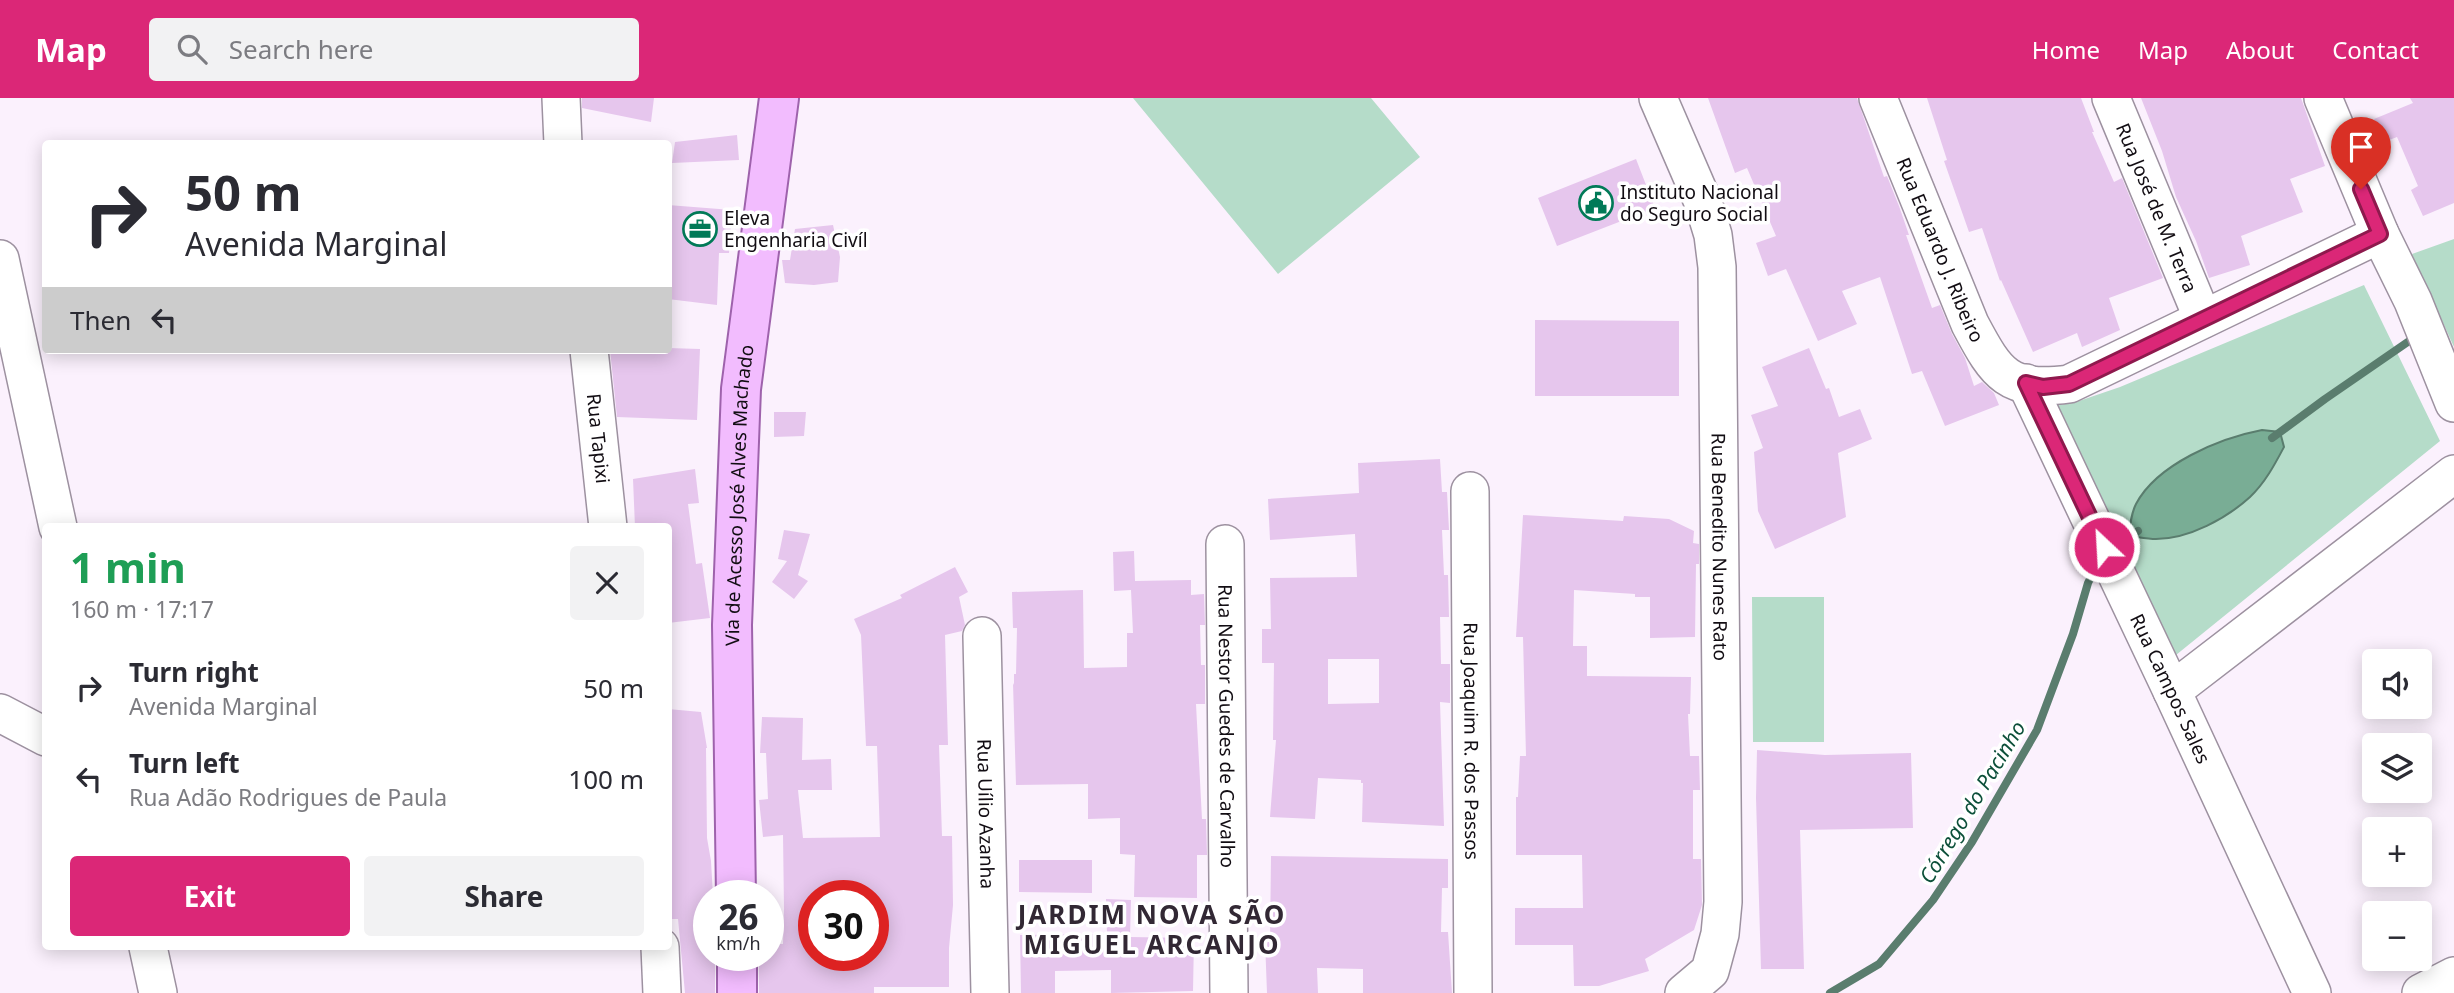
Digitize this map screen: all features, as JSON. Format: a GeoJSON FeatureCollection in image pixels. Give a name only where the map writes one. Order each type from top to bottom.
{"type":"FeatureCollection","features":[{"type":"Feature","properties":{"kind":"main road","name":"Via de Acesso José Alves Machado"},"geometry":{"type":"LineString","coordinates":[[736,880],[732,625],[741,389],[779,98]]}},
{"type":"Feature","properties":{"kind":"main road"},"geometry":{"type":"LineString","coordinates":[[737,971],[737,993]]}},
{"type":"Feature","properties":{"kind":"street"},"geometry":{"type":"LineString","coordinates":[[561,98],[563,140]]}},
{"type":"Feature","properties":{"kind":"street","name":"Rua Benedito Nunes Rato"},"geometry":{"type":"LineString","coordinates":[[1658,98],[1703,202],[1713,234],[1717,267],[1723,902],[1720,934],[1710,971],[1684,993]]}},
{"type":"Feature","properties":{"kind":"street","name":"Rua Eduardo J. Ribeiro"},"geometry":{"type":"LineString","coordinates":[[1878,98],[1970,324],[1988,359],[2009,379],[2026,383]]}},
{"type":"Feature","properties":{"kind":"street","name":"Rua José de M. Terra"},"geometry":{"type":"LineString","coordinates":[[2110,98],[2203,319]]}},
{"type":"Feature","properties":{"kind":"street"},"geometry":{"type":"LineString","coordinates":[[2323,98],[2454,403]]}},
{"type":"Feature","properties":{"kind":"street"},"geometry":{"type":"LineString","coordinates":[[2026,383],[2043,387],[2069,384],[2380,234]]}},
{"type":"Feature","properties":{"kind":"street"},"geometry":{"type":"LineString","coordinates":[[0,259],[57,523]]}},
{"type":"Feature","properties":{"kind":"street","name":"Rua Tapixi"},"geometry":{"type":"LineString","coordinates":[[589,354],[608,523]]}},
{"type":"Feature","properties":{"kind":"street","name":"Rua Campos Sales"},"geometry":{"type":"LineString","coordinates":[[2026,383],[2312,993]]}},
{"type":"Feature","properties":{"kind":"street"},"geometry":{"type":"LineString","coordinates":[[2172,691],[2454,474]]}},
{"type":"Feature","properties":{"kind":"street","name":"Rua Joaquim R. dos Passos"},"geometry":{"type":"LineString","coordinates":[[1470,491],[1473,993]]}},
{"type":"Feature","properties":{"kind":"street","name":"Rua Nestor Guedes de Carvalho"},"geometry":{"type":"LineString","coordinates":[[1225,544],[1229,993]]}},
{"type":"Feature","properties":{"kind":"street","name":"Rua Uílio Azanha"},"geometry":{"type":"LineString","coordinates":[[982,636],[990,993]]}},
{"type":"Feature","properties":{"kind":"street"},"geometry":{"type":"LineString","coordinates":[[0,713],[42,735]]}},
{"type":"Feature","properties":{"kind":"street"},"geometry":{"type":"LineString","coordinates":[[149,950],[158,993]]}},
{"type":"Feature","properties":{"kind":"street"},"geometry":{"type":"LineString","coordinates":[[660,950],[662,993]]}},
{"type":"Feature","properties":{"kind":"street"},"geometry":{"type":"LineString","coordinates":[[2421,993],[2454,976]]}},
{"type":"Feature","properties":{"kind":"shaded area"},"geometry":{"type":"Polygon","coordinates":[[[1133,98],[1371,98],[1420,157],[1278,274],[1133,98]]]}},
{"type":"Feature","properties":{"kind":"shaded area"},"geometry":{"type":"Polygon","coordinates":[[[2454,239],[2454,347],[2412,254],[2454,239]]]}},
{"type":"Feature","properties":{"kind":"shaded area"},"geometry":{"type":"Polygon","coordinates":[[[2364,285],[2440,441],[2176,655],[2051,407],[2120,387],[2364,285]]]}},
{"type":"Feature","properties":{"kind":"shaded area"},"geometry":{"type":"Polygon","coordinates":[[[2262,430],[2280,432],[2284,447],[2260,486],[2241,505],[2207,526],[2181,535],[2156,539],[2129,536],[2136,504],[2146,490],[2174,465],[2209,446],[2262,430]]]}},
{"type":"Feature","properties":{"kind":"shaded area"},"geometry":{"type":"Polygon","coordinates":[[[1752,597],[1824,597],[1824,742],[1753,742],[1752,597]]]}},
{"type":"Feature","properties":{"kind":"building"},"geometry":{"type":"Polygon","coordinates":[[[582,98],[654,98],[651,122],[582,108],[582,98]]]}},
{"type":"Feature","properties":{"kind":"building"},"geometry":{"type":"Polygon","coordinates":[[[1708,98],[1857,98],[1884,177],[1887,176],[1899,206],[1909,235],[1906,235],[1932,308],[1940,305],[1965,358],[1974,386],[1982,382],[1994,393],[1999,405],[1945,426],[1922,371],[1912,374],[1880,277],[1842,291],[1857,324],[1818,341],[1786,269],[1768,276],[1756,243],[1776,236],[1747,168],[1735,173],[1708,98]]]}},
{"type":"Feature","properties":{"kind":"building"},"geometry":{"type":"Polygon","coordinates":[[[1927,98],[2081,98],[2092,132],[2114,182],[2122,178],[2163,278],[2109,298],[2120,330],[2082,347],[2077,333],[2033,352],[2000,281],[1982,228],[1969,232],[1944,161],[1947,160],[1927,98]]]}},
{"type":"Feature","properties":{"kind":"building"},"geometry":{"type":"Polygon","coordinates":[[[2141,98],[2301,98],[2325,166],[2290,179],[2303,212],[2241,236],[2250,265],[2209,278],[2176,197],[2162,151],[2141,98]]]}},
{"type":"Feature","properties":{"kind":"building"},"geometry":{"type":"Polygon","coordinates":[[[2410,98],[2454,98],[2454,203],[2423,216],[2411,190],[2418,186],[2397,137],[2384,142],[2374,119],[2413,103],[2410,98]]]}},
{"type":"Feature","properties":{"kind":"building"},"geometry":{"type":"Polygon","coordinates":[[[737,135],[739,160],[672,163],[675,142],[737,135]]]}},
{"type":"Feature","properties":{"kind":"building","name":"Instituto Nacional do Seguro Social"},"geometry":{"type":"Polygon","coordinates":[[[1636,159],[1655,208],[1557,246],[1538,198],[1636,159]]]}},
{"type":"Feature","properties":{"kind":"building"},"geometry":{"type":"Polygon","coordinates":[[[672,205],[732,210],[729,253],[719,253],[717,305],[672,299],[672,205]]]}},
{"type":"Feature","properties":{"kind":"building"},"geometry":{"type":"Polygon","coordinates":[[[833,225],[840,257],[838,282],[814,285],[785,283],[782,260],[790,260],[795,229],[833,225]]]}},
{"type":"Feature","properties":{"kind":"building"},"geometry":{"type":"Polygon","coordinates":[[[1535,320],[1679,321],[1679,396],[1535,396],[1535,320]]]}},
{"type":"Feature","properties":{"kind":"building"},"geometry":{"type":"Polygon","coordinates":[[[672,348],[700,349],[697,420],[617,417],[610,354],[672,354],[672,348]]]}},
{"type":"Feature","properties":{"kind":"building"},"geometry":{"type":"Polygon","coordinates":[[[1809,348],[1826,389],[1829,388],[1839,417],[1860,409],[1872,439],[1838,453],[1846,517],[1775,549],[1758,511],[1754,452],[1763,448],[1751,415],[1778,406],[1762,367],[1809,348]]]}},
{"type":"Feature","properties":{"kind":"building"},"geometry":{"type":"Polygon","coordinates":[[[774,412],[806,412],[804,436],[774,437],[774,412]]]}},
{"type":"Feature","properties":{"kind":"building"},"geometry":{"type":"Polygon","coordinates":[[[1440,459],[1442,492],[1447,492],[1449,530],[1442,530],[1444,575],[1448,575],[1449,617],[1440,617],[1441,664],[1450,664],[1450,703],[1440,702],[1444,826],[1362,822],[1361,780],[1318,778],[1315,819],[1270,817],[1276,740],[1273,740],[1274,663],[1262,663],[1262,629],[1271,629],[1270,578],[1357,577],[1355,534],[1270,540],[1268,499],[1359,493],[1358,463],[1440,459]],[[1328,659],[1328,704],[1379,703],[1379,659],[1328,659]]]}},
{"type":"Feature","properties":{"kind":"building"},"geometry":{"type":"Polygon","coordinates":[[[695,469],[699,503],[688,504],[696,564],[702,563],[710,618],[672,623],[672,523],[635,523],[633,479],[695,469]]]}},
{"type":"Feature","properties":{"kind":"building"},"geometry":{"type":"Polygon","coordinates":[[[1523,515],[1623,521],[1624,516],[1669,519],[1694,531],[1693,543],[1699,544],[1699,564],[1696,564],[1695,637],[1650,638],[1650,597],[1574,590],[1573,646],[1587,646],[1587,676],[1691,677],[1688,714],[1690,756],[1699,756],[1700,790],[1693,790],[1693,859],[1701,859],[1702,905],[1694,930],[1645,959],[1649,971],[1599,986],[1574,986],[1573,945],[1515,945],[1515,908],[1583,908],[1582,855],[1516,855],[1516,797],[1520,756],[1526,756],[1523,637],[1516,637],[1523,515]]]}},
{"type":"Feature","properties":{"kind":"building"},"geometry":{"type":"Polygon","coordinates":[[[784,530],[810,534],[798,575],[808,581],[794,599],[772,582],[787,561],[778,559],[784,530]]]}},
{"type":"Feature","properties":{"kind":"building"},"geometry":{"type":"Polygon","coordinates":[[[1134,551],[1135,581],[1191,580],[1191,595],[1204,594],[1205,625],[1200,625],[1201,665],[1205,665],[1205,704],[1196,704],[1202,819],[1206,819],[1207,855],[1197,855],[1197,898],[1134,897],[1135,855],[1120,854],[1120,818],[1088,819],[1088,784],[1016,785],[1013,683],[1014,685],[1016,674],[1017,628],[1013,628],[1012,592],[1083,590],[1084,668],[1127,667],[1127,633],[1133,633],[1131,590],[1114,591],[1113,552],[1134,551]]]}},
{"type":"Feature","properties":{"kind":"building"},"geometry":{"type":"Polygon","coordinates":[[[955,567],[968,592],[959,597],[965,625],[962,631],[945,635],[948,745],[939,745],[942,836],[952,836],[953,905],[949,987],[874,987],[874,993],[759,993],[759,971],[784,971],[783,835],[763,837],[759,800],[768,799],[766,753],[760,753],[762,717],[803,718],[802,760],[831,759],[832,790],[798,790],[803,838],[880,837],[877,746],[866,746],[861,635],[854,619],[902,598],[900,595],[955,567]]]}},
{"type":"Feature","properties":{"kind":"building"},"geometry":{"type":"Polygon","coordinates":[[[672,709],[701,712],[707,748],[707,838],[712,880],[693,880],[693,971],[715,971],[715,993],[685,993],[678,919],[672,919],[672,709]]]}},
{"type":"Feature","properties":{"kind":"building"},"geometry":{"type":"Polygon","coordinates":[[[1757,750],[1825,755],[1911,753],[1913,828],[1800,830],[1804,969],[1761,969],[1757,750]]]}},
{"type":"Feature","properties":{"kind":"building"},"geometry":{"type":"Polygon","coordinates":[[[1271,856],[1448,859],[1448,888],[1442,888],[1441,932],[1448,932],[1452,993],[1363,993],[1363,969],[1317,968],[1318,993],[1267,993],[1265,940],[1270,940],[1271,856]]]}},
{"type":"Feature","properties":{"kind":"building"},"geometry":{"type":"Polygon","coordinates":[[[1019,860],[1092,860],[1092,893],[1019,892],[1019,860]]]}},
{"type":"Feature","properties":{"kind":"building"},"geometry":{"type":"Polygon","coordinates":[[[1106,899],[1131,900],[1130,937],[1194,938],[1193,991],[1111,993],[1111,970],[1055,971],[1055,993],[1021,993],[1020,935],[1107,934],[1106,899]]]}},
{"type":"Feature","properties":{"kind":"waterway","name":"Córrego do Pacinho"},"geometry":{"type":"LineString","coordinates":[[2272,438],[2415,337]]}},
{"type":"Feature","properties":{"kind":"waterway","name":"Córrego do Pacinho"},"geometry":{"type":"LineString","coordinates":[[2112,545],[2138,531]]}},
{"type":"Feature","properties":{"kind":"waterway","name":"Córrego do Pacinho"},"geometry":{"type":"LineString","coordinates":[[1830,993],[1879,964],[1933,900],[1972,842],[2037,730],[2073,634],[2088,583],[2098,563]]}},
{"type":"Feature","properties":{"kind":"place","name":"Instituto Nacional do Seguro Social"},"geometry":{"type":"Point","coordinates":[1596,203]}},
{"type":"Feature","properties":{"kind":"place","name":"Eleva Engenharia Civíl"},"geometry":{"type":"Point","coordinates":[700,229]}},
{"type":"Feature","properties":{"kind":"district","name":"JARDIM NOVA SÃO MIGUEL ARCANJO"},"geometry":{"type":"Point","coordinates":[1152,929]}},
{"type":"Feature","properties":{"kind":"route"},"geometry":{"type":"LineString","coordinates":[[2104,547],[2026,383],[2043,387],[2069,384],[2380,234],[2361,189]]}}]}
